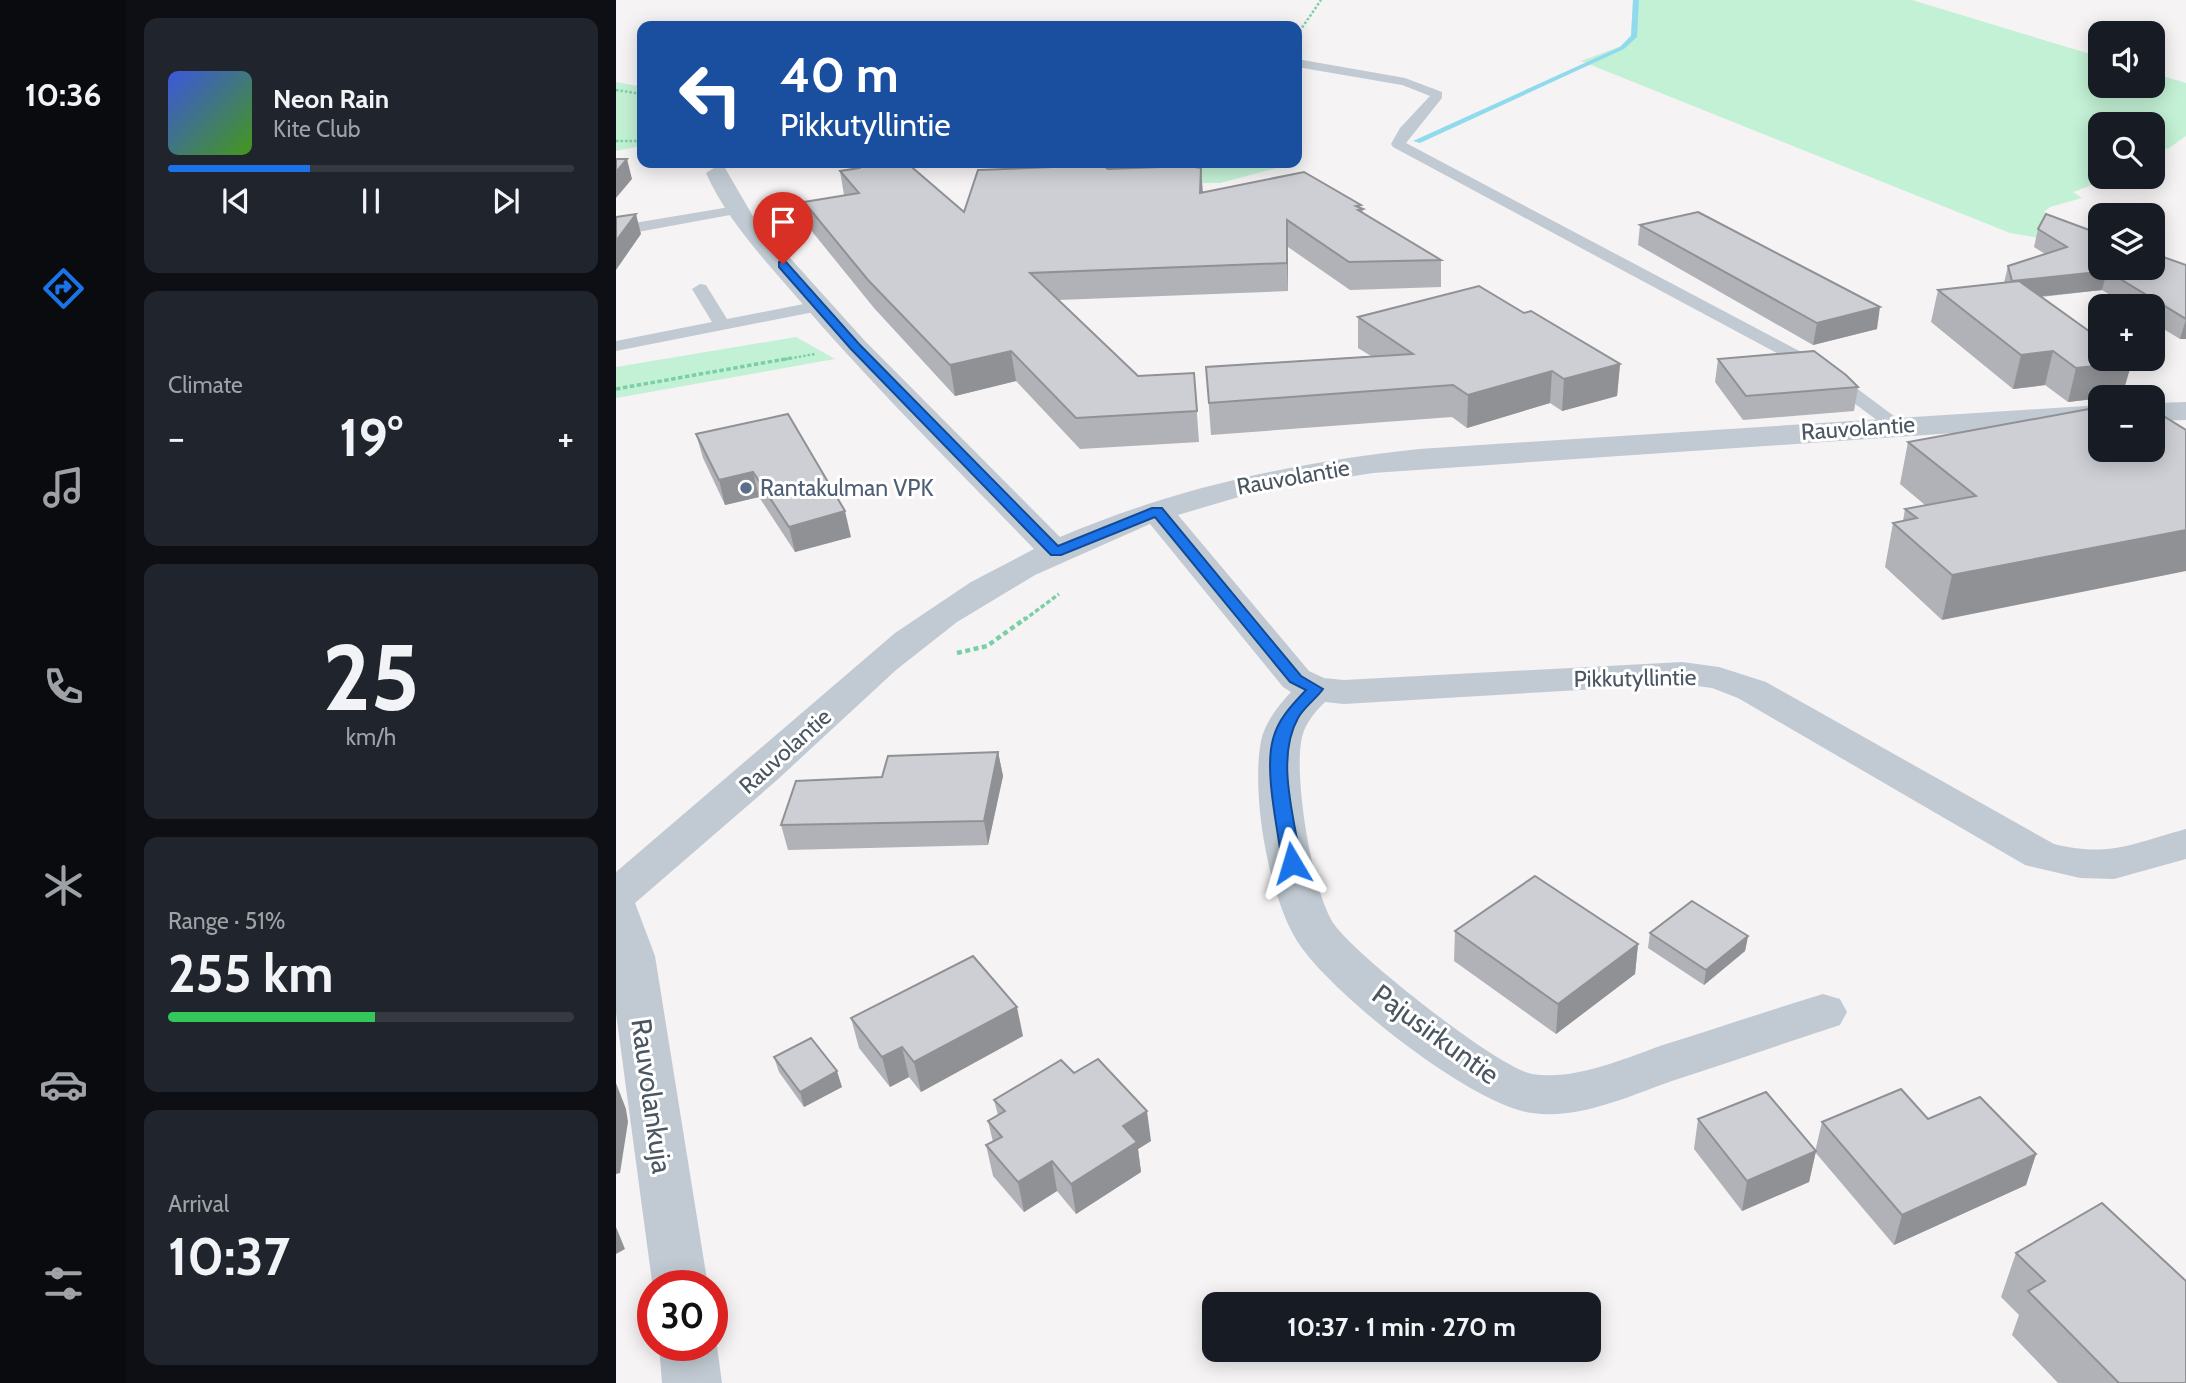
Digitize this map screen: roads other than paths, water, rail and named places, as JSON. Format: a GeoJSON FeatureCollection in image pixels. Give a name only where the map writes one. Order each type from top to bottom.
{"type":"FeatureCollection","features":[{"type":"Feature","properties":{"kind":"street"},"geometry":{"type":"LineString","coordinates":[[717,173],[736,210],[855,347],[1056,552]]}},
{"type":"Feature","properties":{"kind":"street"},"geometry":{"type":"LineString","coordinates":[[2165,412],[2186,411]]}},
{"type":"Feature","properties":{"kind":"street","name":"Rauvolantie"},"geometry":{"type":"LineString","coordinates":[[616,895],[694,832],[907,642],[973,597],[1056,552],[1157,511],[1237,486],[1322,469],[1419,458],[2088,415]]}},
{"type":"Feature","properties":{"kind":"street"},"geometry":{"type":"LineString","coordinates":[[1157,511],[1296,679],[1315,689]]}},
{"type":"Feature","properties":{"kind":"street","name":"Pikkutyllintie"},"geometry":{"type":"LineString","coordinates":[[1315,689],[1344,692],[1669,673],[1719,678],[1752,690],[2040,855],[2076,865],[2114,866],[2145,861],[2186,843]]}},
{"type":"Feature","properties":{"kind":"street","name":"Pajusirkuntie"},"geometry":{"type":"LineString","coordinates":[[1315,689],[1292,714],[1281,740],[1279,768],[1292,863],[1300,899],[1315,932],[1341,961],[1484,1073],[1515,1090],[1555,1096],[1592,1088],[1823,1012]]}},
{"type":"Feature","properties":{"kind":"street","name":"Rauvolankuja"},"geometry":{"type":"LineString","coordinates":[[616,908],[632,956],[678,1270]]}},
{"type":"Feature","properties":{"kind":"street"},"geometry":{"type":"LineString","coordinates":[[690,1361],[692,1383]]}},
{"type":"Feature","properties":{"kind":"lane"},"geometry":{"type":"LineString","coordinates":[[1302,64],[1405,82],[1438,95],[1405,131],[1398,144],[1818,368],[1896,425]]}},
{"type":"Feature","properties":{"kind":"lane"},"geometry":{"type":"LineString","coordinates":[[616,231],[736,210]]}},
{"type":"Feature","properties":{"kind":"lane"},"geometry":{"type":"LineString","coordinates":[[700,289],[722,325]]}},
{"type":"Feature","properties":{"kind":"lane"},"geometry":{"type":"LineString","coordinates":[[616,346],[819,306]]}},
{"type":"Feature","properties":{"kind":"waterway"},"geometry":{"type":"LineString","coordinates":[[1417,141],[1622,48],[1634,37],[1636,0]]}},
{"type":"Feature","properties":{"kind":"place","name":"Rantakulman VPK"},"geometry":{"type":"Point","coordinates":[746,488]}}]}
